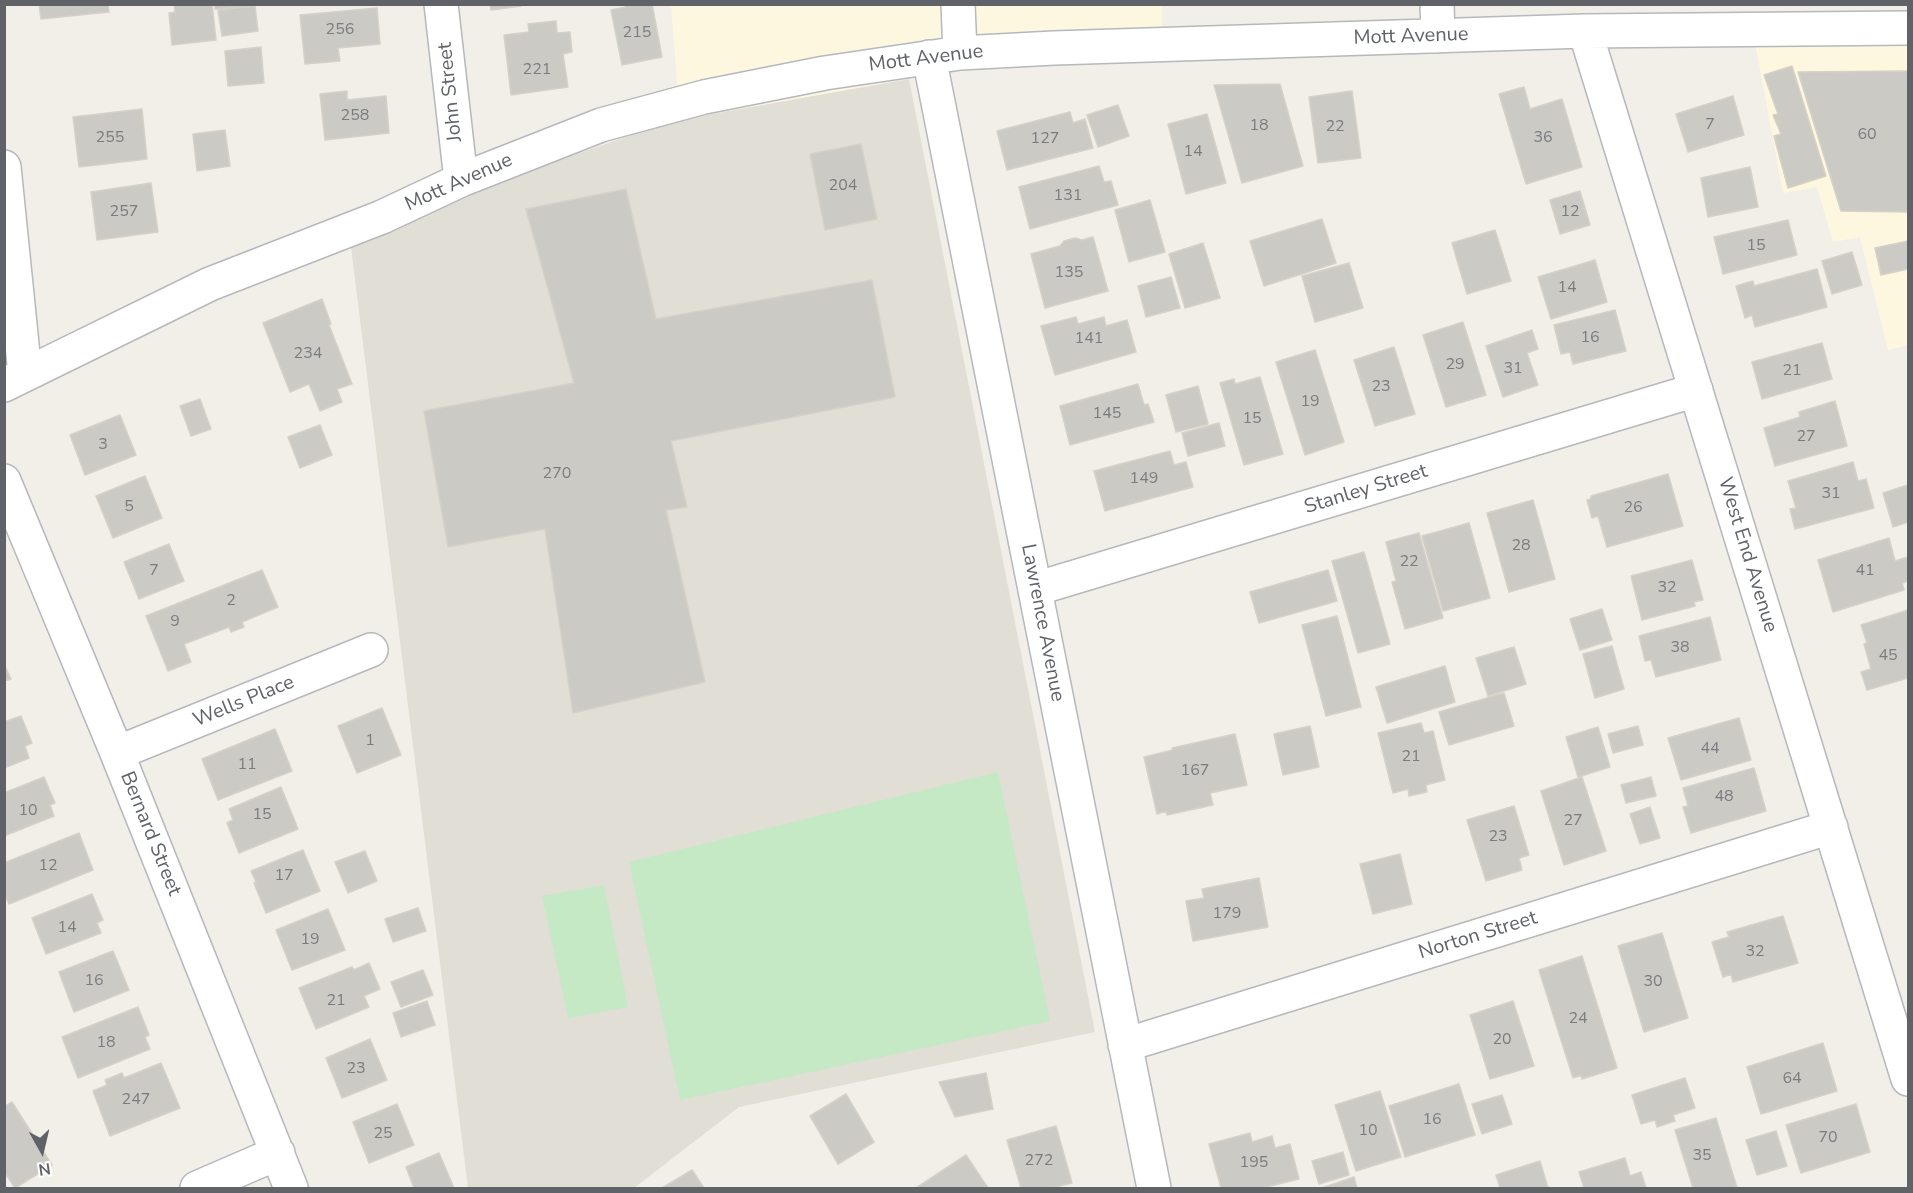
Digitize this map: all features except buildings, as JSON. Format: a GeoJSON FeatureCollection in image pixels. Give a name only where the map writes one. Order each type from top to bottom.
{"type":"FeatureCollection","features":[{"type":"Feature","properties":{"kind":"street","name":"John Street"},"geometry":{"type":"LineString","coordinates":[[441,4],[461,180]]}},
{"type":"Feature","properties":{"kind":"street","name":"Lawrence Avenue"},"geometry":{"type":"LineString","coordinates":[[958,4],[945,55],[1035,590],[1154,1188]]}},
{"type":"Feature","properties":{"kind":"street","name":"Mott Avenue"},"geometry":{"type":"LineString","coordinates":[[15,379],[210,284],[382,218],[461,180],[601,125],[704,97],[825,73],[945,55],[1437,20],[1585,31],[1908,28]]}},
{"type":"Feature","properties":{"kind":"street","name":"West End Avenue"},"geometry":{"type":"LineString","coordinates":[[1585,31],[1908,1079]]}},
{"type":"Feature","properties":{"kind":"street"},"geometry":{"type":"LineString","coordinates":[[4,167],[15,379]]}},
{"type":"Feature","properties":{"kind":"street","name":"Stanley Street"},"geometry":{"type":"LineString","coordinates":[[1035,590],[1696,390]]}},
{"type":"Feature","properties":{"kind":"street","name":"Bernard Street"},"geometry":{"type":"LineString","coordinates":[[4,481],[117,753],[291,1188]]}},
{"type":"Feature","properties":{"kind":"street","name":"Wells Place"},"geometry":{"type":"LineString","coordinates":[[117,753],[371,650]]}},
{"type":"Feature","properties":{"kind":"street","name":"Norton Street"},"geometry":{"type":"LineString","coordinates":[[1125,1045],[1831,827]]}},
{"type":"Feature","properties":{"kind":"street"},"geometry":{"type":"LineString","coordinates":[[197,1188],[278,1153]]}},
{"type":"Feature","properties":{"kind":"shaded area"},"geometry":{"type":"Polygon","coordinates":[[[671,5],[1162,5],[1162,43],[1019,59],[680,120],[671,5]]]}},
{"type":"Feature","properties":{"kind":"shaded area"},"geometry":{"type":"Polygon","coordinates":[[[1752,26],[1908,27],[1908,345],[1888,350],[1860,237],[1833,242],[1817,187],[1783,193],[1752,26]]]}},
{"type":"Feature","properties":{"kind":"shaded area"},"geometry":{"type":"Polygon","coordinates":[[[909,79],[1095,1032],[739,1107],[634,1188],[468,1188],[351,247],[530,170],[673,121],[909,79]]]}},
{"type":"Feature","properties":{"kind":"green space"},"geometry":{"type":"Polygon","coordinates":[[[998,772],[1050,1021],[680,1100],[629,862],[998,772]]]}},
{"type":"Feature","properties":{"kind":"green space"},"geometry":{"type":"Polygon","coordinates":[[[604,885],[628,1007],[568,1018],[542,896],[604,885]]]}}]}
